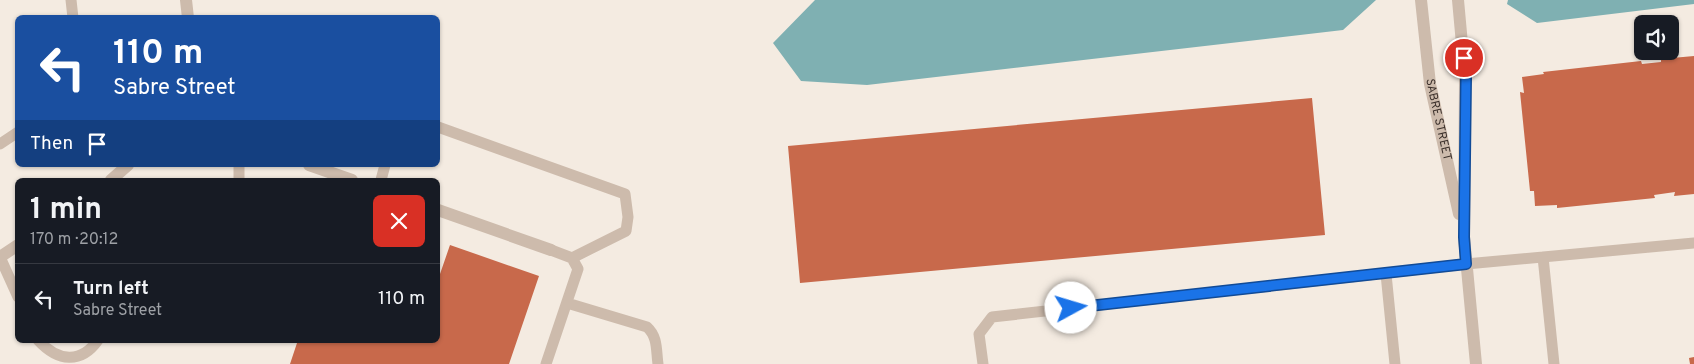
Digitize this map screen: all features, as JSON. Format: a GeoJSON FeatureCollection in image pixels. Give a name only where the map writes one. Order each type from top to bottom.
{"type":"FeatureCollection","features":[{"type":"Feature","properties":{"kind":"street"},"geometry":{"type":"LineString","coordinates":[[186,0],[188,15]]}},
{"type":"Feature","properties":{"kind":"street","name":"SABRE STREET"},"geometry":{"type":"LineString","coordinates":[[1421,0],[1430,84],[1464,237]]}},
{"type":"Feature","properties":{"kind":"street","name":"SABRE STREET"},"geometry":{"type":"LineString","coordinates":[[1458,0],[1466,77],[1464,237],[1476,364]]}},
{"type":"Feature","properties":{"kind":"street"},"geometry":{"type":"LineString","coordinates":[[113,178],[126,167]]}},
{"type":"Feature","properties":{"kind":"street"},"geometry":{"type":"LineString","coordinates":[[315,167],[346,178]]}},
{"type":"Feature","properties":{"kind":"street"},"geometry":{"type":"LineString","coordinates":[[440,211],[551,250]]}},
{"type":"Feature","properties":{"kind":"street"},"geometry":{"type":"LineString","coordinates":[[0,257],[15,247]]}},
{"type":"Feature","properties":{"kind":"lane"},"geometry":{"type":"LineString","coordinates":[[71,0],[73,15]]}},
{"type":"Feature","properties":{"kind":"lane"},"geometry":{"type":"LineString","coordinates":[[440,128],[626,194],[628,217],[626,231],[572,258]]}},
{"type":"Feature","properties":{"kind":"lane"},"geometry":{"type":"LineString","coordinates":[[0,144],[15,134]]}},
{"type":"Feature","properties":{"kind":"lane"},"geometry":{"type":"LineString","coordinates":[[982,364],[979,334],[992,317],[1466,264],[1694,243]]}},
{"type":"Feature","properties":{"kind":"lane"},"geometry":{"type":"LineString","coordinates":[[546,364],[578,269],[572,258],[551,250]]}},
{"type":"Feature","properties":{"kind":"lane"},"geometry":{"type":"LineString","coordinates":[[0,257],[15,290]]}},
{"type":"Feature","properties":{"kind":"lane"},"geometry":{"type":"LineString","coordinates":[[1542,257],[1554,364]]}},
{"type":"Feature","properties":{"kind":"lane"},"geometry":{"type":"LineString","coordinates":[[1386,274],[1395,364]]}},
{"type":"Feature","properties":{"kind":"lane"},"geometry":{"type":"LineString","coordinates":[[567,303],[647,328],[652,332],[655,339],[658,364]]}},
{"type":"Feature","properties":{"kind":"lane"},"geometry":{"type":"LineString","coordinates":[[40,343],[48,352],[64,361],[75,360],[85,356],[94,349],[97,343]]}},
{"type":"Feature","properties":{"kind":"water"},"geometry":{"type":"Polygon","coordinates":[[[815,0],[1376,0],[1343,30],[867,85],[801,81],[773,43],[815,0]]]}},
{"type":"Feature","properties":{"kind":"water"},"geometry":{"type":"Polygon","coordinates":[[[1508,0],[1694,0],[1694,4],[1537,23],[1507,4],[1508,0]]]}},
{"type":"Feature","properties":{"kind":"building"},"geometry":{"type":"Polygon","coordinates":[[[1694,56],[1694,194],[1674,196],[1675,192],[1654,195],[1655,198],[1557,208],[1557,205],[1535,206],[1534,191],[1530,191],[1520,92],[1524,93],[1522,77],[1544,74],[1543,72],[1641,61],[1642,64],[1661,62],[1661,60],[1679,60],[1679,57],[1694,56]]]}},
{"type":"Feature","properties":{"kind":"building"},"geometry":{"type":"Polygon","coordinates":[[[1312,98],[1325,235],[800,283],[788,146],[1312,98]]]}},
{"type":"Feature","properties":{"kind":"building"},"geometry":{"type":"Polygon","coordinates":[[[450,245],[539,276],[509,364],[290,364],[297,343],[440,343],[440,274],[450,245]]]}},
{"type":"Feature","properties":{"kind":"building"},"geometry":{"type":"Polygon","coordinates":[[[1694,357],[1694,364],[1690,364],[1689,358],[1694,357]]]}},
{"type":"Feature","properties":{"kind":"route"},"geometry":{"type":"LineString","coordinates":[[1071,308],[1466,264],[1464,237],[1466,77],[1464,58]]}}]}
